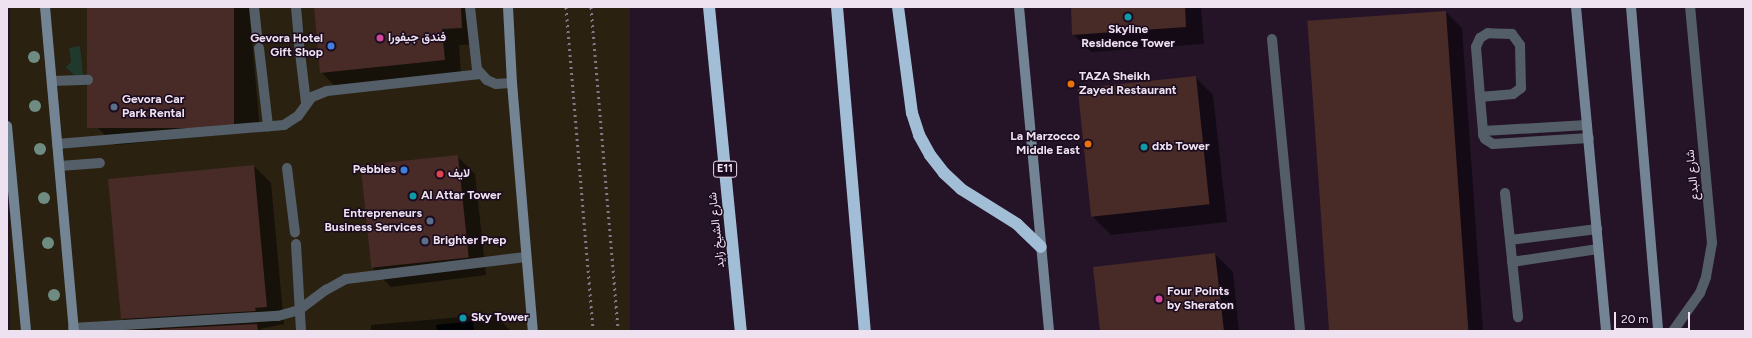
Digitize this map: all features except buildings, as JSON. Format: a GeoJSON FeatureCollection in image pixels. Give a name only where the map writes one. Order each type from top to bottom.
{"type":"FeatureCollection","features":[{"type":"Feature","properties":{"kind":"highway","name":"شارع الشيخ زايد"},"geometry":{"type":"LineString","coordinates":[[709,7],[741,331]]}},
{"type":"Feature","properties":{"kind":"highway"},"geometry":{"type":"LineString","coordinates":[[837,7],[865,331]]}},
{"type":"Feature","properties":{"kind":"highway"},"geometry":{"type":"LineString","coordinates":[[898,7],[912,113],[919,135],[930,155],[944,173],[961,189],[1017,224],[1041,247]]}},
{"type":"Feature","properties":{"kind":"street"},"geometry":{"type":"LineString","coordinates":[[46,7],[74,329]]}},
{"type":"Feature","properties":{"kind":"street"},"geometry":{"type":"LineString","coordinates":[[508,7],[512,83],[526,257],[534,331]]}},
{"type":"Feature","properties":{"kind":"street"},"geometry":{"type":"LineString","coordinates":[[1019,7],[1049,331]]}},
{"type":"Feature","properties":{"kind":"street"},"geometry":{"type":"LineString","coordinates":[[1576,7],[1606,331]]}},
{"type":"Feature","properties":{"kind":"street"},"geometry":{"type":"LineString","coordinates":[[1631,7],[1658,331]]}},
{"type":"Feature","properties":{"kind":"street"},"geometry":{"type":"LineString","coordinates":[[7,126],[11,200],[26,331]]}},
{"type":"Feature","properties":{"kind":"lane"},"geometry":{"type":"LineString","coordinates":[[254,7],[257,36]]}},
{"type":"Feature","properties":{"kind":"lane"},"geometry":{"type":"LineString","coordinates":[[296,7],[298,31]]}},
{"type":"Feature","properties":{"kind":"lane"},"geometry":{"type":"LineString","coordinates":[[470,7],[475,63],[480,74],[496,84],[512,83]]}},
{"type":"Feature","properties":{"kind":"lane","name":"شارع البدع"},"geometry":{"type":"LineString","coordinates":[[1673,331],[1700,293],[1706,277],[1712,243],[1690,7]]}},
{"type":"Feature","properties":{"kind":"lane"},"geometry":{"type":"LineString","coordinates":[[1480,97],[1513,94],[1521,88],[1520,45],[1512,34],[1488,33],[1478,42],[1480,97],[1485,139],[1493,144],[1588,138]]}},
{"type":"Feature","properties":{"kind":"lane"},"geometry":{"type":"LineString","coordinates":[[1272,39],[1300,331]]}},
{"type":"Feature","properties":{"kind":"lane"},"geometry":{"type":"LineString","coordinates":[[299,44],[306,103]]}},
{"type":"Feature","properties":{"kind":"lane"},"geometry":{"type":"LineString","coordinates":[[259,48],[268,126]]}},
{"type":"Feature","properties":{"kind":"lane"},"geometry":{"type":"LineString","coordinates":[[57,144],[268,126],[292,122],[306,103],[327,91],[480,74]]}},
{"type":"Feature","properties":{"kind":"lane"},"geometry":{"type":"LineString","coordinates":[[53,81],[88,80]]}},
{"type":"Feature","properties":{"kind":"lane"},"geometry":{"type":"LineString","coordinates":[[1483,131],[1587,125]]}},
{"type":"Feature","properties":{"kind":"lane"},"geometry":{"type":"LineString","coordinates":[[60,166],[100,163]]}},
{"type":"Feature","properties":{"kind":"lane"},"geometry":{"type":"LineString","coordinates":[[287,168],[295,233]]}},
{"type":"Feature","properties":{"kind":"lane"},"geometry":{"type":"LineString","coordinates":[[1505,194],[1518,317]]}},
{"type":"Feature","properties":{"kind":"lane"},"geometry":{"type":"LineString","coordinates":[[1510,240],[1597,229]]}},
{"type":"Feature","properties":{"kind":"lane"},"geometry":{"type":"LineString","coordinates":[[296,244],[301,331]]}},
{"type":"Feature","properties":{"kind":"lane"},"geometry":{"type":"LineString","coordinates":[[1512,262],[1598,249]]}},
{"type":"Feature","properties":{"kind":"lane"},"geometry":{"type":"LineString","coordinates":[[74,329],[278,316],[299,310],[326,290],[346,280],[526,257]]}},
{"type":"Feature","properties":{"kind":"shaded area"},"geometry":{"type":"Polygon","coordinates":[[[10,7],[630,7],[630,331],[10,331],[10,7]]]}},
{"type":"Feature","properties":{"kind":"shaded area"},"geometry":{"type":"Polygon","coordinates":[[[473,321],[474,331],[437,331],[436,325],[473,321]]]}},
{"type":"Feature","properties":{"kind":"green space"},"geometry":{"type":"Polygon","coordinates":[[[80,46],[83,75],[75,76],[66,67],[71,62],[69,48],[80,46]]]}},
{"type":"Feature","properties":{"kind":"railway"},"geometry":{"type":"LineString","coordinates":[[566,7],[593,331]]}},
{"type":"Feature","properties":{"kind":"railway"},"geometry":{"type":"LineString","coordinates":[[591,7],[618,331]]}},
{"type":"Feature","properties":{"kind":"place","name":"Skyline Residence Tower"},"geometry":{"type":"Point","coordinates":[1128,17]}},
{"type":"Feature","properties":{"kind":"place","name":"فندق جيفورا"},"geometry":{"type":"Point","coordinates":[380,38]}},
{"type":"Feature","properties":{"kind":"place","name":"Gevora Hotel Gift Shop"},"geometry":{"type":"Point","coordinates":[331,46]}},
{"type":"Feature","properties":{"kind":"place","name":"TAZA Sheikh Zayed Restaurant"},"geometry":{"type":"Point","coordinates":[1071,84]}},
{"type":"Feature","properties":{"kind":"place","name":"Gevora Car Park Rental"},"geometry":{"type":"Point","coordinates":[114,107]}},
{"type":"Feature","properties":{"kind":"place","name":"La Marzocco Middle East"},"geometry":{"type":"Point","coordinates":[1088,144]}},
{"type":"Feature","properties":{"kind":"place","name":"dxb Tower"},"geometry":{"type":"Point","coordinates":[1144,147]}},
{"type":"Feature","properties":{"kind":"place","name":"Pebbles"},"geometry":{"type":"Point","coordinates":[404,170]}},
{"type":"Feature","properties":{"kind":"place","name":"لايف"},"geometry":{"type":"Point","coordinates":[440,174]}},
{"type":"Feature","properties":{"kind":"place","name":"Al Attar Tower"},"geometry":{"type":"Point","coordinates":[413,196]}},
{"type":"Feature","properties":{"kind":"place","name":"Entrepreneurs Business Services"},"geometry":{"type":"Point","coordinates":[430,221]}},
{"type":"Feature","properties":{"kind":"place","name":"Brighter Prep"},"geometry":{"type":"Point","coordinates":[425,241]}},
{"type":"Feature","properties":{"kind":"place","name":"Four Points by Sheraton"},"geometry":{"type":"Point","coordinates":[1159,299]}},
{"type":"Feature","properties":{"kind":"place","name":"Sky Tower"},"geometry":{"type":"Point","coordinates":[463,318]}}]}
